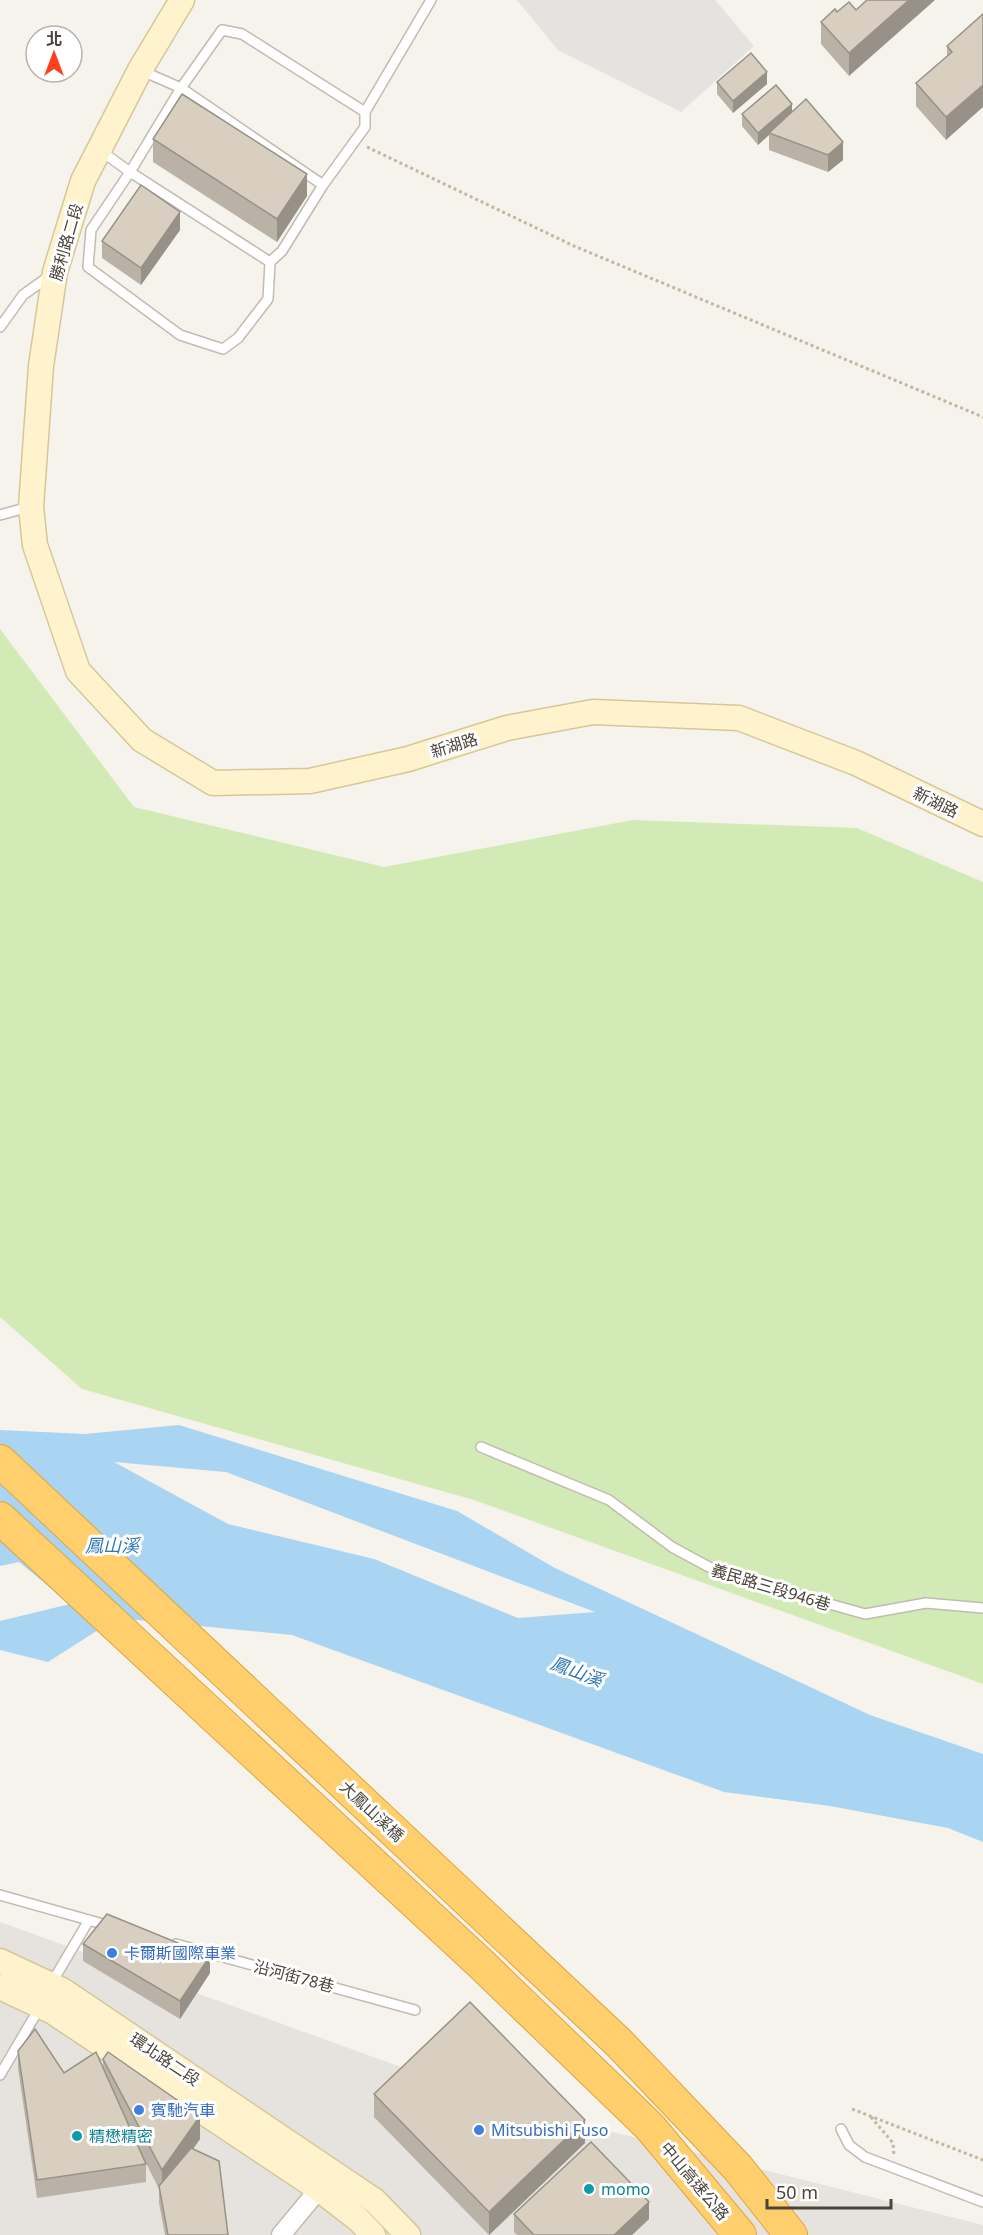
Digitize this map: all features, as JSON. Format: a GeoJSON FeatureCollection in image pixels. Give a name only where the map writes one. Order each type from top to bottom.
{"type":"FeatureCollection","features":[{"type":"Feature","properties":{"kind":"highway","name":"大鳳山溪橋"},"geometry":{"type":"LineString","coordinates":[[0,1461],[619,2043],[738,2168],[791,2235]]}},
{"type":"Feature","properties":{"kind":"highway","name":"中山高速公路"},"geometry":{"type":"LineString","coordinates":[[0,1518],[480,1963],[650,2127],[741,2235]]}},
{"type":"Feature","properties":{"kind":"main road","name":"勝利路二段"},"geometry":{"type":"LineString","coordinates":[[35,545],[31,507],[41,366],[55,272],[83,181],[140,70],[182,0]]}},
{"type":"Feature","properties":{"kind":"main road","name":"新湖路"},"geometry":{"type":"LineString","coordinates":[[35,545],[78,671],[142,740],[213,783],[310,781],[408,759],[507,728],[593,712],[739,717],[856,763],[983,824]]}},
{"type":"Feature","properties":{"kind":"main road","name":"環北路二段"},"geometry":{"type":"LineString","coordinates":[[0,1961],[46,1995],[53,2012],[319,2189],[359,2220],[373,2235]]}},
{"type":"Feature","properties":{"kind":"main road","name":"環北路二段"},"geometry":{"type":"LineString","coordinates":[[0,1987],[46,1995],[62,1990],[375,2201],[408,2235]]}},
{"type":"Feature","properties":{"kind":"street"},"geometry":{"type":"LineString","coordinates":[[281,2235],[319,2189]]}},
{"type":"Feature","properties":{"kind":"lane"},"geometry":{"type":"LineString","coordinates":[[365,112],[242,34],[222,30],[181,88],[130,172],[91,230],[88,267],[180,335],[223,349],[238,338],[268,299],[270,262],[282,251],[323,185],[365,127],[365,112],[431,0]]}},
{"type":"Feature","properties":{"kind":"lane"},"geometry":{"type":"LineString","coordinates":[[140,70],[181,88],[323,185]]}},
{"type":"Feature","properties":{"kind":"lane"},"geometry":{"type":"LineString","coordinates":[[99,150],[270,262]]}},
{"type":"Feature","properties":{"kind":"lane"},"geometry":{"type":"LineString","coordinates":[[0,327],[23,295],[55,272]]}},
{"type":"Feature","properties":{"kind":"lane"},"geometry":{"type":"LineString","coordinates":[[0,515],[31,507]]}},
{"type":"Feature","properties":{"kind":"lane","name":"義民路三段946巷"},"geometry":{"type":"LineString","coordinates":[[481,1447],[609,1500],[672,1547],[720,1573],[865,1614],[926,1603],[983,1608]]}},
{"type":"Feature","properties":{"kind":"lane"},"geometry":{"type":"LineString","coordinates":[[0,1895],[124,1929]]}},
{"type":"Feature","properties":{"kind":"lane"},"geometry":{"type":"LineString","coordinates":[[0,2075],[89,1920]]}},
{"type":"Feature","properties":{"kind":"lane","name":"沿河街78巷"},"geometry":{"type":"LineString","coordinates":[[169,1942],[415,2010]]}},
{"type":"Feature","properties":{"kind":"lane"},"geometry":{"type":"LineString","coordinates":[[841,2129],[849,2145],[865,2157],[983,2202]]}},
{"type":"Feature","properties":{"kind":"path"},"geometry":{"type":"LineString","coordinates":[[355,141],[574,246],[983,417]]}},
{"type":"Feature","properties":{"kind":"path"},"geometry":{"type":"LineString","coordinates":[[852,2109],[983,2160]]}},
{"type":"Feature","properties":{"kind":"path"},"geometry":{"type":"LineString","coordinates":[[870,2116],[893,2143],[895,2154],[891,2166]]}},
{"type":"Feature","properties":{"kind":"shaded area"},"geometry":{"type":"Polygon","coordinates":[[[517,0],[715,0],[754,46],[681,112],[558,50],[517,0]]]}},
{"type":"Feature","properties":{"kind":"shaded area"},"geometry":{"type":"Polygon","coordinates":[[[0,1922],[506,2105],[983,2225],[983,2235],[0,2235],[0,1922]]]}},
{"type":"Feature","properties":{"kind":"green space"},"geometry":{"type":"Polygon","coordinates":[[[0,629],[134,807],[384,867],[633,820],[857,828],[983,882],[983,1684],[474,1500],[82,1389],[0,1317],[0,629]]]}},
{"type":"Feature","properties":{"kind":"water","name":"鳳山溪"},"geometry":{"type":"Polygon","coordinates":[[[179,1425],[457,1511],[555,1568],[870,1715],[983,1754],[983,1842],[948,1828],[830,1806],[724,1792],[292,1635],[117,1618],[48,1662],[0,1650],[0,1621],[70,1604],[19,1562],[0,1566],[0,1430],[85,1434],[179,1425]],[[114,1462],[228,1524],[374,1559],[518,1618],[595,1612],[226,1472],[114,1462]]]}},
{"type":"Feature","properties":{"kind":"building"},"geometry":{"type":"Polygon","coordinates":[[[867,0],[909,0],[849,53],[821,22],[835,9],[837,12],[849,2],[856,10],[867,0]]]}},
{"type":"Feature","properties":{"kind":"building"},"geometry":{"type":"Polygon","coordinates":[[[983,14],[983,85],[946,117],[916,83],[952,52],[947,46],[983,14]]]}},
{"type":"Feature","properties":{"kind":"building"},"geometry":{"type":"Polygon","coordinates":[[[751,53],[767,72],[733,101],[717,82],[751,53]]]}},
{"type":"Feature","properties":{"kind":"building"},"geometry":{"type":"Polygon","coordinates":[[[776,85],[792,104],[758,133],[742,114],[776,85]]]}},
{"type":"Feature","properties":{"kind":"building"},"geometry":{"type":"Polygon","coordinates":[[[182,94],[307,174],[277,219],[153,139],[182,94]]]}},
{"type":"Feature","properties":{"kind":"building"},"geometry":{"type":"Polygon","coordinates":[[[806,99],[843,142],[828,155],[769,133],[806,99]]]}},
{"type":"Feature","properties":{"kind":"building"},"geometry":{"type":"Polygon","coordinates":[[[141,185],[180,212],[141,268],[102,241],[141,185]]]}},
{"type":"Feature","properties":{"kind":"building"},"geometry":{"type":"Polygon","coordinates":[[[107,1914],[210,1956],[180,2001],[83,1944],[107,1914]]]}},
{"type":"Feature","properties":{"kind":"building","name":"Mitsubishi Fuso"},"geometry":{"type":"Polygon","coordinates":[[[470,2002],[585,2120],[489,2212],[374,2094],[470,2002]]]}},
{"type":"Feature","properties":{"kind":"building","name":"精懋精密"},"geometry":{"type":"Polygon","coordinates":[[[35,2029],[64,2073],[96,2052],[146,2164],[37,2180],[18,2051],[35,2029]]]}},
{"type":"Feature","properties":{"kind":"building"},"geometry":{"type":"Polygon","coordinates":[[[108,2052],[200,2116],[162,2170],[103,2059],[108,2052]]]}},
{"type":"Feature","properties":{"kind":"building","name":"momo"},"geometry":{"type":"Polygon","coordinates":[[[591,2142],[649,2202],[614,2235],[534,2235],[514,2214],[591,2142]]]}},
{"type":"Feature","properties":{"kind":"building"},"geometry":{"type":"Polygon","coordinates":[[[191,2148],[219,2161],[228,2235],[168,2235],[159,2186],[191,2148]]]}},
{"type":"Feature","properties":{"kind":"place","name":"卡爾斯國際車業"},"geometry":{"type":"Point","coordinates":[112,1953]}},
{"type":"Feature","properties":{"kind":"place","name":"賓馳汽車"},"geometry":{"type":"Point","coordinates":[139,2110]}},
{"type":"Feature","properties":{"kind":"place","name":"Mitsubishi Fuso"},"geometry":{"type":"Point","coordinates":[479,2130]}},
{"type":"Feature","properties":{"kind":"place","name":"精懋精密"},"geometry":{"type":"Point","coordinates":[77,2136]}},
{"type":"Feature","properties":{"kind":"place","name":"momo"},"geometry":{"type":"Point","coordinates":[589,2189]}}]}
